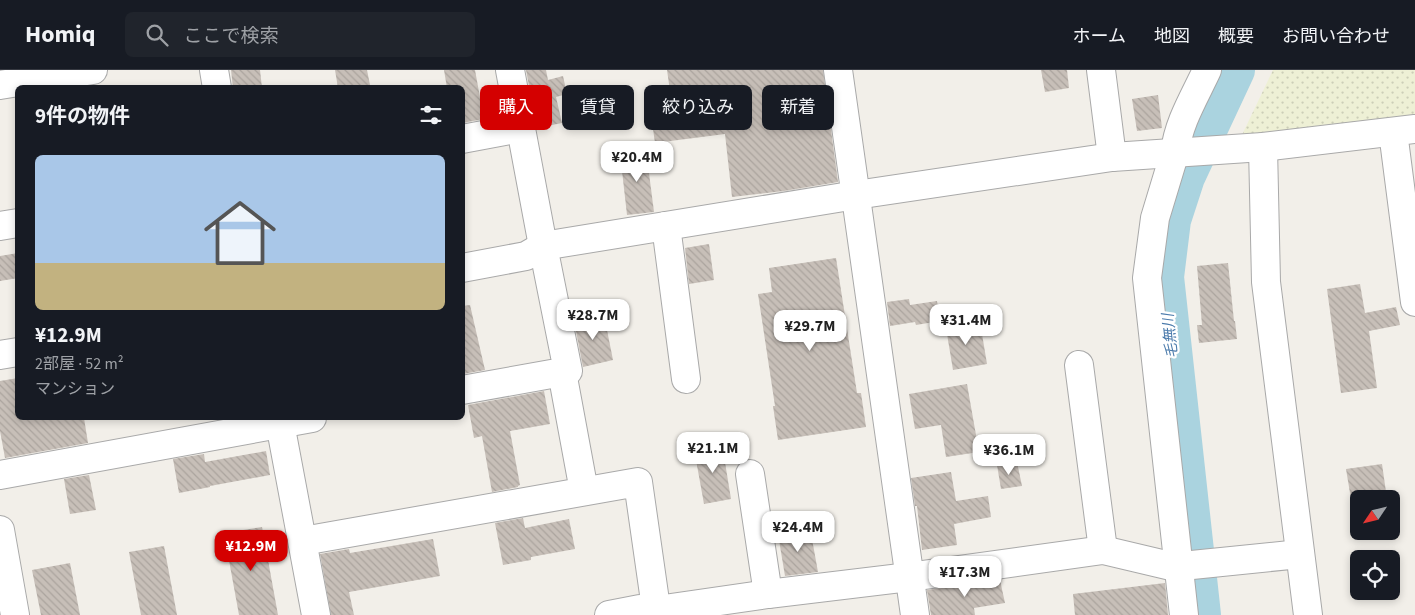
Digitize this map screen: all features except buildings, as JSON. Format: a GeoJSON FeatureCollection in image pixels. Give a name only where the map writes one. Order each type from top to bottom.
{"type":"FeatureCollection","features":[{"type":"Feature","properties":{"kind":"street"},"geometry":{"type":"LineString","coordinates":[[0,85],[94,70]]}},
{"type":"Feature","properties":{"kind":"street"},"geometry":{"type":"LineString","coordinates":[[214,70],[216,85]]}},
{"type":"Feature","properties":{"kind":"street"},"geometry":{"type":"LineString","coordinates":[[510,70],[513,85]]}},
{"type":"Feature","properties":{"kind":"street"},"geometry":{"type":"LineString","coordinates":[[838,70],[914,615]]}},
{"type":"Feature","properties":{"kind":"street"},"geometry":{"type":"LineString","coordinates":[[1101,70],[1112,157]]}},
{"type":"Feature","properties":{"kind":"street"},"geometry":{"type":"LineString","coordinates":[[1184,615],[1189,566],[1147,278],[1155,218],[1175,152],[1176,141],[1181,126],[1208,70]]}},
{"type":"Feature","properties":{"kind":"street"},"geometry":{"type":"LineString","coordinates":[[465,138],[509,130]]}},
{"type":"Feature","properties":{"kind":"street"},"geometry":{"type":"LineString","coordinates":[[465,389],[568,371],[520,130]]}},
{"type":"Feature","properties":{"kind":"street"},"geometry":{"type":"LineString","coordinates":[[465,267],[526,256],[543,246],[856,195],[1112,157],[1263,146],[1404,131],[1415,302]]}},
{"type":"Feature","properties":{"kind":"street"},"geometry":{"type":"LineString","coordinates":[[1263,146],[1266,282],[1308,615]]}},
{"type":"Feature","properties":{"kind":"street"},"geometry":{"type":"LineString","coordinates":[[0,226],[15,224]]}},
{"type":"Feature","properties":{"kind":"street"},"geometry":{"type":"LineString","coordinates":[[666,226],[686,380]]}},
{"type":"Feature","properties":{"kind":"street"},"geometry":{"type":"LineString","coordinates":[[0,355],[15,352]]}},
{"type":"Feature","properties":{"kind":"street"},"geometry":{"type":"LineString","coordinates":[[1079,365],[1103,550]]}},
{"type":"Feature","properties":{"kind":"street"},"geometry":{"type":"LineString","coordinates":[[562,372],[584,491]]}},
{"type":"Feature","properties":{"kind":"street"},"geometry":{"type":"LineString","coordinates":[[0,475],[279,420],[316,615]]}},
{"type":"Feature","properties":{"kind":"street"},"geometry":{"type":"LineString","coordinates":[[750,474],[771,601]]}},
{"type":"Feature","properties":{"kind":"street"},"geometry":{"type":"LineString","coordinates":[[302,541],[638,482],[657,613]]}},
{"type":"Feature","properties":{"kind":"street"},"geometry":{"type":"LineString","coordinates":[[0,530],[15,615]]}},
{"type":"Feature","properties":{"kind":"street"},"geometry":{"type":"LineString","coordinates":[[609,615],[640,609],[657,613],[771,601],[909,577],[1103,550],[1189,566],[1300,554]]}},
{"type":"Feature","properties":{"kind":"green space"},"geometry":{"type":"Polygon","coordinates":[[[1273,70],[1415,70],[1415,116],[1241,137],[1273,70]]]}},
{"type":"Feature","properties":{"kind":"waterway","name":"毛無川"},"geometry":{"type":"LineString","coordinates":[[1201,615],[1164,277],[1171,220],[1185,177],[1235,70]]}}]}
